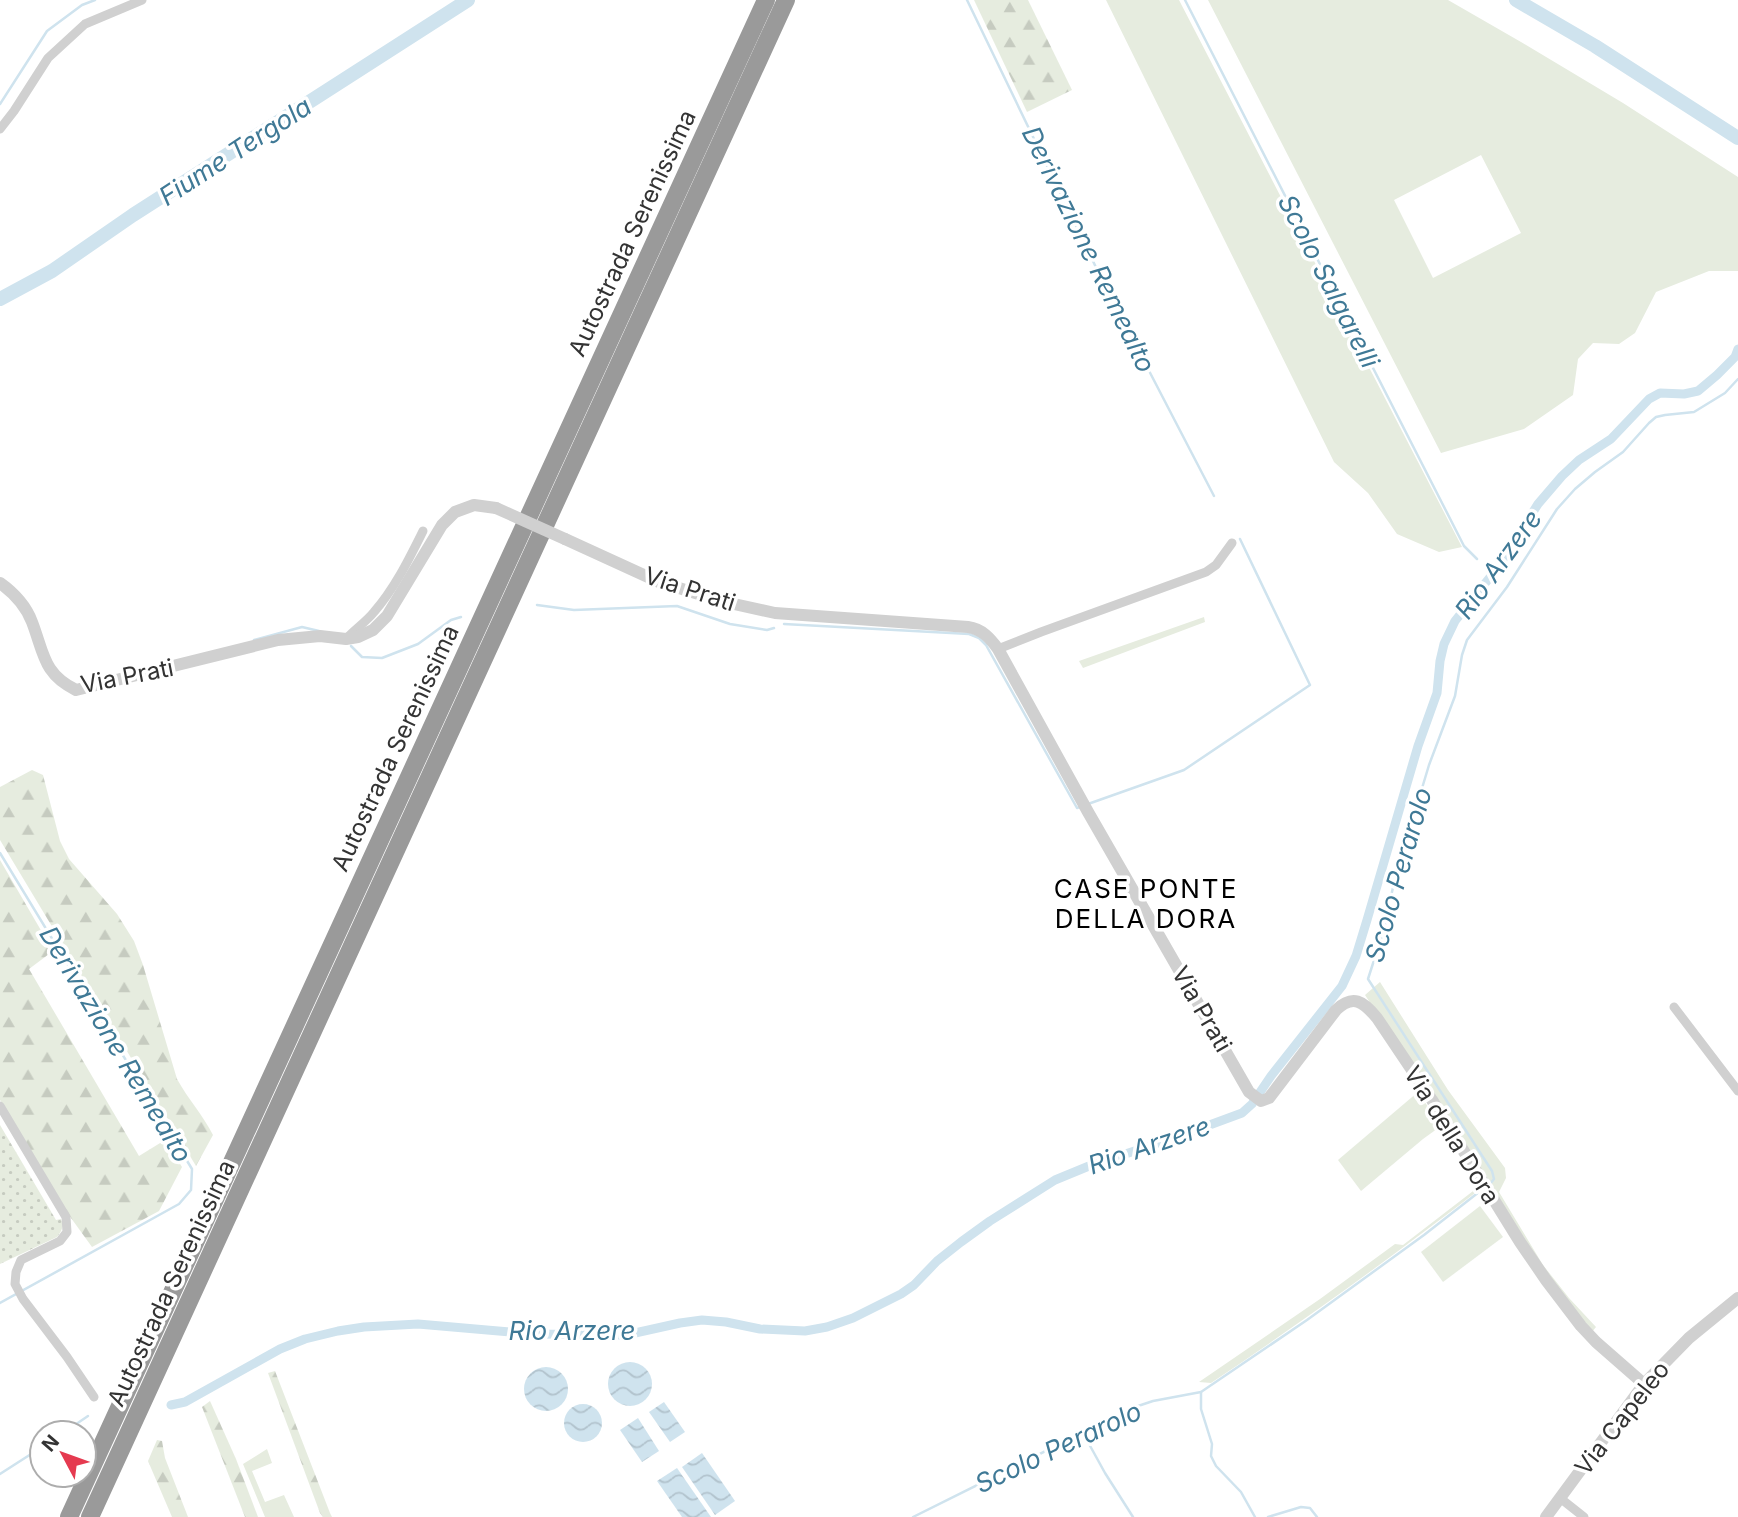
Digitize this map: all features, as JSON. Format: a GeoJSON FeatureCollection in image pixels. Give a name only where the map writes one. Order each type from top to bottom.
{"type":"FeatureCollection","features":[{"type":"Feature","properties":{"kind":"highway","name":"Autostrada Serenissima"},"geometry":{"type":"LineString","coordinates":[[69,1517],[766,0]]}},
{"type":"Feature","properties":{"kind":"highway","name":"Autostrada Serenissima"},"geometry":{"type":"LineString","coordinates":[[90,1517],[786,0]]}},
{"type":"Feature","properties":{"kind":"street"},"geometry":{"type":"LineString","coordinates":[[0,129],[48,58],[85,24],[142,0]]}},
{"type":"Feature","properties":{"kind":"street","name":"Via Prati"},"geometry":{"type":"LineString","coordinates":[[0,583],[24,607],[51,671],[63,684],[76,690],[278,640],[320,636],[346,639],[373,630],[387,616],[442,525],[456,512],[474,505],[496,508],[659,582],[725,602],[775,613],[973,628],[986,635],[998,649],[1088,813],[1256,1097]]}},
{"type":"Feature","properties":{"kind":"street"},"geometry":{"type":"LineString","coordinates":[[346,639],[373,614],[390,592],[423,531]]}},
{"type":"Feature","properties":{"kind":"street"},"geometry":{"type":"LineString","coordinates":[[998,649],[1206,572],[1216,565],[1232,543]]}},
{"type":"Feature","properties":{"kind":"street","name":"Via della Dora"},"geometry":{"type":"LineString","coordinates":[[1256,1097],[1266,1100],[1272,1095],[1342,1004],[1353,1000],[1366,1006],[1377,1018],[1432,1100],[1520,1242],[1560,1300],[1596,1342],[1644,1384]]}},
{"type":"Feature","properties":{"kind":"street"},"geometry":{"type":"LineString","coordinates":[[1674,1007],[1738,1091]]}},
{"type":"Feature","properties":{"kind":"street"},"geometry":{"type":"LineString","coordinates":[[0,1106],[66,1217],[67,1232],[60,1241],[21,1260],[15,1284],[94,1397]]}},
{"type":"Feature","properties":{"kind":"street","name":"Via Capeleo"},"geometry":{"type":"LineString","coordinates":[[1546,1517],[1644,1384],[1689,1338],[1738,1299]]}},
{"type":"Feature","properties":{"kind":"street"},"geometry":{"type":"LineString","coordinates":[[1560,1498],[1584,1517]]}},
{"type":"Feature","properties":{"kind":"green space"},"geometry":{"type":"Polygon","coordinates":[[[974,0],[1028,0],[1072,90],[1027,112],[974,0]]]}},
{"type":"Feature","properties":{"kind":"green space"},"geometry":{"type":"Polygon","coordinates":[[[1106,0],[1179,0],[1462,547],[1439,552],[1397,534],[1368,493],[1334,462],[1106,0]]]}},
{"type":"Feature","properties":{"kind":"green space"},"geometry":{"type":"Polygon","coordinates":[[[1208,0],[1448,0],[1623,103],[1738,177],[1738,271],[1709,271],[1656,292],[1635,333],[1619,344],[1593,343],[1578,359],[1573,395],[1524,429],[1441,453],[1208,0]],[[1481,155],[1394,200],[1433,278],[1521,233],[1481,155]]]}},
{"type":"Feature","properties":{"kind":"green space"},"geometry":{"type":"Polygon","coordinates":[[[1204,617],[1205,622],[1083,668],[1079,661],[1204,617]]]}},
{"type":"Feature","properties":{"kind":"green space"},"geometry":{"type":"Polygon","coordinates":[[[32,770],[43,775],[60,841],[69,859],[117,914],[134,941],[177,1079],[213,1135],[196,1166],[0,840],[0,787],[32,770]]]}},
{"type":"Feature","properties":{"kind":"green space"},"geometry":{"type":"Polygon","coordinates":[[[0,860],[53,951],[29,969],[139,1156],[165,1140],[182,1167],[159,1211],[92,1247],[71,1218],[0,1100],[0,860]]]}},
{"type":"Feature","properties":{"kind":"green space"},"geometry":{"type":"Polygon","coordinates":[[[1380,982],[1448,1090],[1505,1168],[1506,1178],[1499,1192],[1543,1265],[1596,1327],[1592,1332],[1569,1306],[1365,995],[1380,982]]]}},
{"type":"Feature","properties":{"kind":"green space"},"geometry":{"type":"Polygon","coordinates":[[[1418,1092],[1441,1126],[1361,1191],[1338,1160],[1418,1092]]]}},
{"type":"Feature","properties":{"kind":"green space"},"geometry":{"type":"Polygon","coordinates":[[[0,1125],[56,1220],[61,1219],[62,1226],[57,1237],[0,1264],[0,1125]]]}},
{"type":"Feature","properties":{"kind":"green space"},"geometry":{"type":"Polygon","coordinates":[[[1477,1188],[1479,1190],[1413,1240],[1279,1337],[1211,1383],[1199,1382],[1395,1244],[1403,1245],[1477,1188]]]}},
{"type":"Feature","properties":{"kind":"green space"},"geometry":{"type":"Polygon","coordinates":[[[1480,1206],[1503,1237],[1443,1282],[1421,1252],[1480,1206]]]}},
{"type":"Feature","properties":{"kind":"green space"},"geometry":{"type":"Polygon","coordinates":[[[275,1371],[332,1517],[323,1517],[320,1513],[268,1373],[275,1371]]]}},
{"type":"Feature","properties":{"kind":"green space"},"geometry":{"type":"Polygon","coordinates":[[[210,1401],[258,1517],[245,1517],[202,1407],[210,1401]]]}},
{"type":"Feature","properties":{"kind":"green space"},"geometry":{"type":"Polygon","coordinates":[[[157,1440],[162,1441],[165,1458],[188,1517],[172,1517],[148,1461],[157,1440]]]}},
{"type":"Feature","properties":{"kind":"green space"},"geometry":{"type":"Polygon","coordinates":[[[267,1449],[272,1463],[252,1471],[265,1502],[284,1495],[294,1517],[265,1517],[243,1464],[267,1449]]]}},
{"type":"Feature","properties":{"kind":"water"},"geometry":{"type":"Polygon","coordinates":[[[630,1362],[645,1369],[652,1384],[645,1399],[630,1406],[615,1399],[608,1384],[615,1369],[630,1362]]]}},
{"type":"Feature","properties":{"kind":"water"},"geometry":{"type":"Polygon","coordinates":[[[546,1367],[562,1373],[568,1389],[562,1405],[546,1411],[530,1405],[524,1389],[530,1373],[546,1367]]]}},
{"type":"Feature","properties":{"kind":"water"},"geometry":{"type":"Polygon","coordinates":[[[664,1402],[685,1432],[670,1442],[649,1412],[664,1402]]]}},
{"type":"Feature","properties":{"kind":"water"},"geometry":{"type":"Polygon","coordinates":[[[583,1404],[596,1410],[602,1423],[596,1436],[583,1442],[570,1436],[564,1423],[570,1410],[583,1404]]]}},
{"type":"Feature","properties":{"kind":"water"},"geometry":{"type":"Polygon","coordinates":[[[638,1418],[659,1451],[642,1462],[620,1430],[638,1418]]]}},
{"type":"Feature","properties":{"kind":"water"},"geometry":{"type":"Polygon","coordinates":[[[702,1453],[735,1501],[715,1515],[682,1467],[702,1453]]]}},
{"type":"Feature","properties":{"kind":"water"},"geometry":{"type":"Polygon","coordinates":[[[677,1468],[711,1517],[682,1517],[657,1481],[677,1468]]]}},
{"type":"Feature","properties":{"kind":"waterway"},"geometry":{"type":"LineString","coordinates":[[0,104],[47,31],[82,5],[95,0]]}},
{"type":"Feature","properties":{"kind":"waterway","name":"Fiume Tergola"},"geometry":{"type":"LineString","coordinates":[[0,299],[52,271],[133,215],[468,0]]}},
{"type":"Feature","properties":{"kind":"waterway","name":"Derivazione Remealto"},"geometry":{"type":"LineString","coordinates":[[967,0],[1105,286],[1214,496]]}},
{"type":"Feature","properties":{"kind":"waterway","name":"Scolo Salgarelli"},"geometry":{"type":"LineString","coordinates":[[1185,0],[1464,546],[1477,559]]}},
{"type":"Feature","properties":{"kind":"waterway","name":"Fiume Tergola"},"geometry":{"type":"LineString","coordinates":[[1516,0],[1595,46],[1738,138]]}},
{"type":"Feature","properties":{"kind":"waterway","name":"Rio Arzere"},"geometry":{"type":"LineString","coordinates":[[171,1405],[185,1402],[280,1349],[305,1339],[364,1327],[418,1324],[533,1334],[626,1335],[702,1320],[760,1329],[805,1331],[827,1327],[853,1318],[901,1294],[961,1242],[1055,1180],[1242,1113],[1252,1104],[1342,986],[1356,956],[1418,746],[1437,693],[1444,644],[1455,621],[1499,566],[1538,504],[1562,476],[1579,460],[1611,439],[1649,399],[1660,393],[1684,394],[1698,391],[1735,357],[1738,349]]}},
{"type":"Feature","properties":{"kind":"waterway","name":"Scolo Perarolo"},"geometry":{"type":"LineString","coordinates":[[1490,1184],[1494,1179],[1492,1171],[1368,979],[1429,765],[1455,696],[1462,655],[1467,640],[1507,587],[1557,509],[1575,489],[1623,452],[1656,417],[1694,412],[1725,393],[1738,379]]}},
{"type":"Feature","properties":{"kind":"waterway","name":"Derivazione Remealto"},"geometry":{"type":"LineString","coordinates":[[1088,804],[1184,770],[1310,685],[1240,539]]}},
{"type":"Feature","properties":{"kind":"waterway","name":"Derivazione Remealto"},"geometry":{"type":"LineString","coordinates":[[537,605],[574,610],[677,606],[730,624],[767,630],[774,628]]}},
{"type":"Feature","properties":{"kind":"waterway","name":"Derivazione Remealto"},"geometry":{"type":"LineString","coordinates":[[351,646],[362,657],[382,658],[418,644],[451,620],[461,617]]}},
{"type":"Feature","properties":{"kind":"waterway","name":"Derivazione Remealto"},"geometry":{"type":"LineString","coordinates":[[784,624],[969,634],[979,638],[986,645],[1077,808],[1080,807]]}},
{"type":"Feature","properties":{"kind":"waterway","name":"Derivazione Remealto"},"geometry":{"type":"LineString","coordinates":[[254,640],[302,627],[319,631]]}},
{"type":"Feature","properties":{"kind":"waterway","name":"Derivazione Remealto"},"geometry":{"type":"LineString","coordinates":[[0,853],[192,1169],[191,1190],[179,1204],[0,1303]]}},
{"type":"Feature","properties":{"kind":"waterway","name":"Scolo Perarolo"},"geometry":{"type":"LineString","coordinates":[[913,1517],[1132,1408],[1201,1392],[1307,1320],[1479,1192]]}},
{"type":"Feature","properties":{"kind":"waterway"},"geometry":{"type":"LineString","coordinates":[[1201,1392],[1201,1409],[1212,1444],[1211,1456],[1216,1466],[1241,1492],[1255,1517]]}},
{"type":"Feature","properties":{"kind":"waterway","name":"Rio Arzere"},"geometry":{"type":"LineString","coordinates":[[84,1419],[88,1416]]}},
{"type":"Feature","properties":{"kind":"waterway"},"geometry":{"type":"LineString","coordinates":[[1083,1433],[1133,1517]]}},
{"type":"Feature","properties":{"kind":"waterway","name":"Rio Arzere"},"geometry":{"type":"LineString","coordinates":[[0,1474],[28,1456]]}},
{"type":"Feature","properties":{"kind":"waterway"},"geometry":{"type":"LineString","coordinates":[[1268,1517],[1301,1507],[1310,1508],[1317,1517]]}},
{"type":"Feature","properties":{"kind":"district","name":"CASE PONTE DELLA DORA"},"geometry":{"type":"Point","coordinates":[1146,903]}}]}
